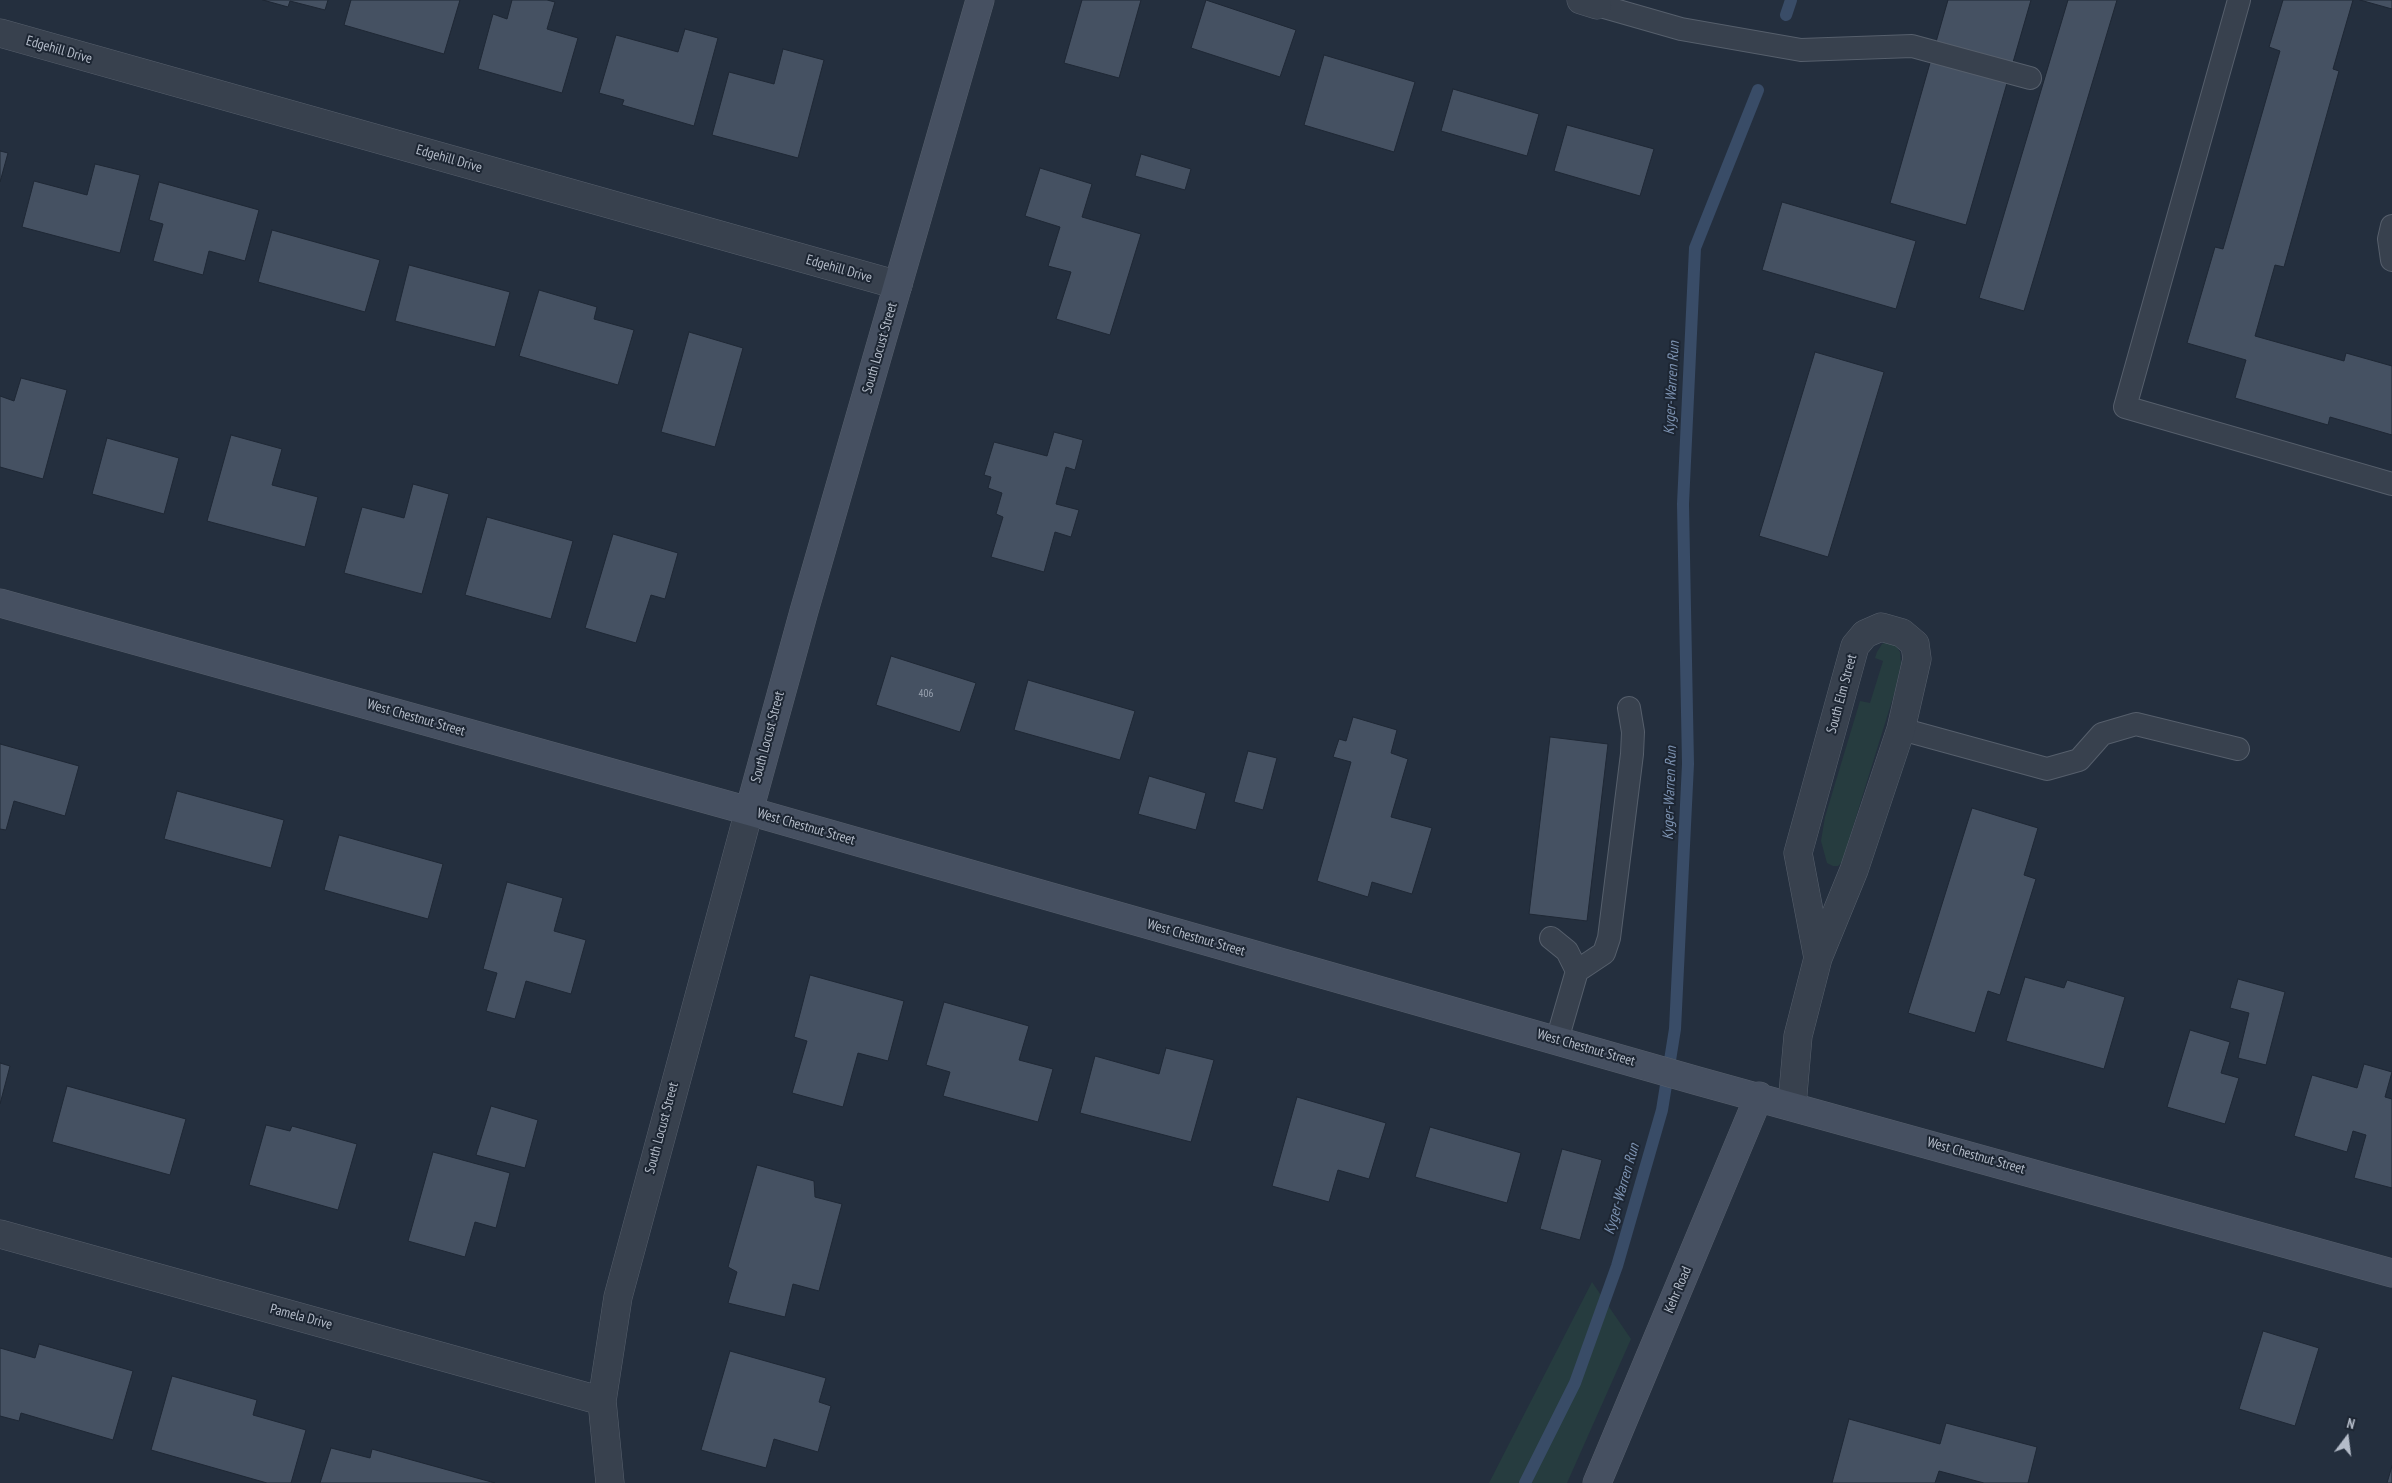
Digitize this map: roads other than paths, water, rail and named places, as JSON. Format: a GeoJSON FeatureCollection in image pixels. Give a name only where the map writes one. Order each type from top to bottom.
{"type":"FeatureCollection","features":[{"type":"Feature","properties":{"kind":"main road","name":"South Locust Street"},"geometry":{"type":"LineString","coordinates":[[749,811],[763,755],[980,0]]}},
{"type":"Feature","properties":{"kind":"main road","name":"West Chestnut Street"},"geometry":{"type":"LineString","coordinates":[[0,603],[749,811],[1698,1081],[1760,1096],[2392,1273]]}},
{"type":"Feature","properties":{"kind":"main road","name":"Kehr Road"},"geometry":{"type":"LineString","coordinates":[[1597,1483],[1760,1096]]}},
{"type":"Feature","properties":{"kind":"street","name":"Edgehill Drive"},"geometry":{"type":"LineString","coordinates":[[0,33],[898,285]]}},
{"type":"Feature","properties":{"kind":"street","name":"South Elm Street"},"geometry":{"type":"LineString","coordinates":[[1792,1105],[1798,1036],[1818,958],[1854,870],[1901,729],[1917,659],[1915,644],[1902,633],[1881,627],[1865,634],[1855,646],[1798,853],[1818,958]]}},
{"type":"Feature","properties":{"kind":"street","name":"South Locust Street"},"geometry":{"type":"LineString","coordinates":[[610,1483],[602,1401],[620,1287],[749,811]]}},
{"type":"Feature","properties":{"kind":"street","name":"Pamela Drive"},"geometry":{"type":"LineString","coordinates":[[0,1234],[602,1401]]}},
{"type":"Feature","properties":{"kind":"lane"},"geometry":{"type":"LineString","coordinates":[[2239,0],[2125,407],[2392,484]]}},
{"type":"Feature","properties":{"kind":"lane"},"geometry":{"type":"LineString","coordinates":[[1589,2],[1681,29],[1801,50],[1912,46],[2030,78]]}},
{"type":"Feature","properties":{"kind":"lane"},"geometry":{"type":"LineString","coordinates":[[2392,226],[2388,239],[2392,260]]}},
{"type":"Feature","properties":{"kind":"lane"},"geometry":{"type":"LineString","coordinates":[[1557,1040],[1577,971],[1604,954],[1610,938],[1632,754],[1633,732],[1629,708]]}},
{"type":"Feature","properties":{"kind":"lane"},"geometry":{"type":"LineString","coordinates":[[1901,729],[2047,768],[2079,760],[2102,734],[2136,724],[2238,749]]}},
{"type":"Feature","properties":{"kind":"lane"},"geometry":{"type":"LineString","coordinates":[[1552,938],[1567,951],[1577,971]]}},
{"type":"Feature","properties":{"kind":"waterway","name":"Kyger-Warren Run"},"geometry":{"type":"LineString","coordinates":[[1786,15],[1791,0]]}},
{"type":"Feature","properties":{"kind":"waterway","name":"Kyger-Warren Run"},"geometry":{"type":"LineString","coordinates":[[1525,1483],[1575,1383],[1617,1266],[1662,1110],[1675,1029],[1688,764],[1683,504],[1695,248],[1758,90]]}}]}
